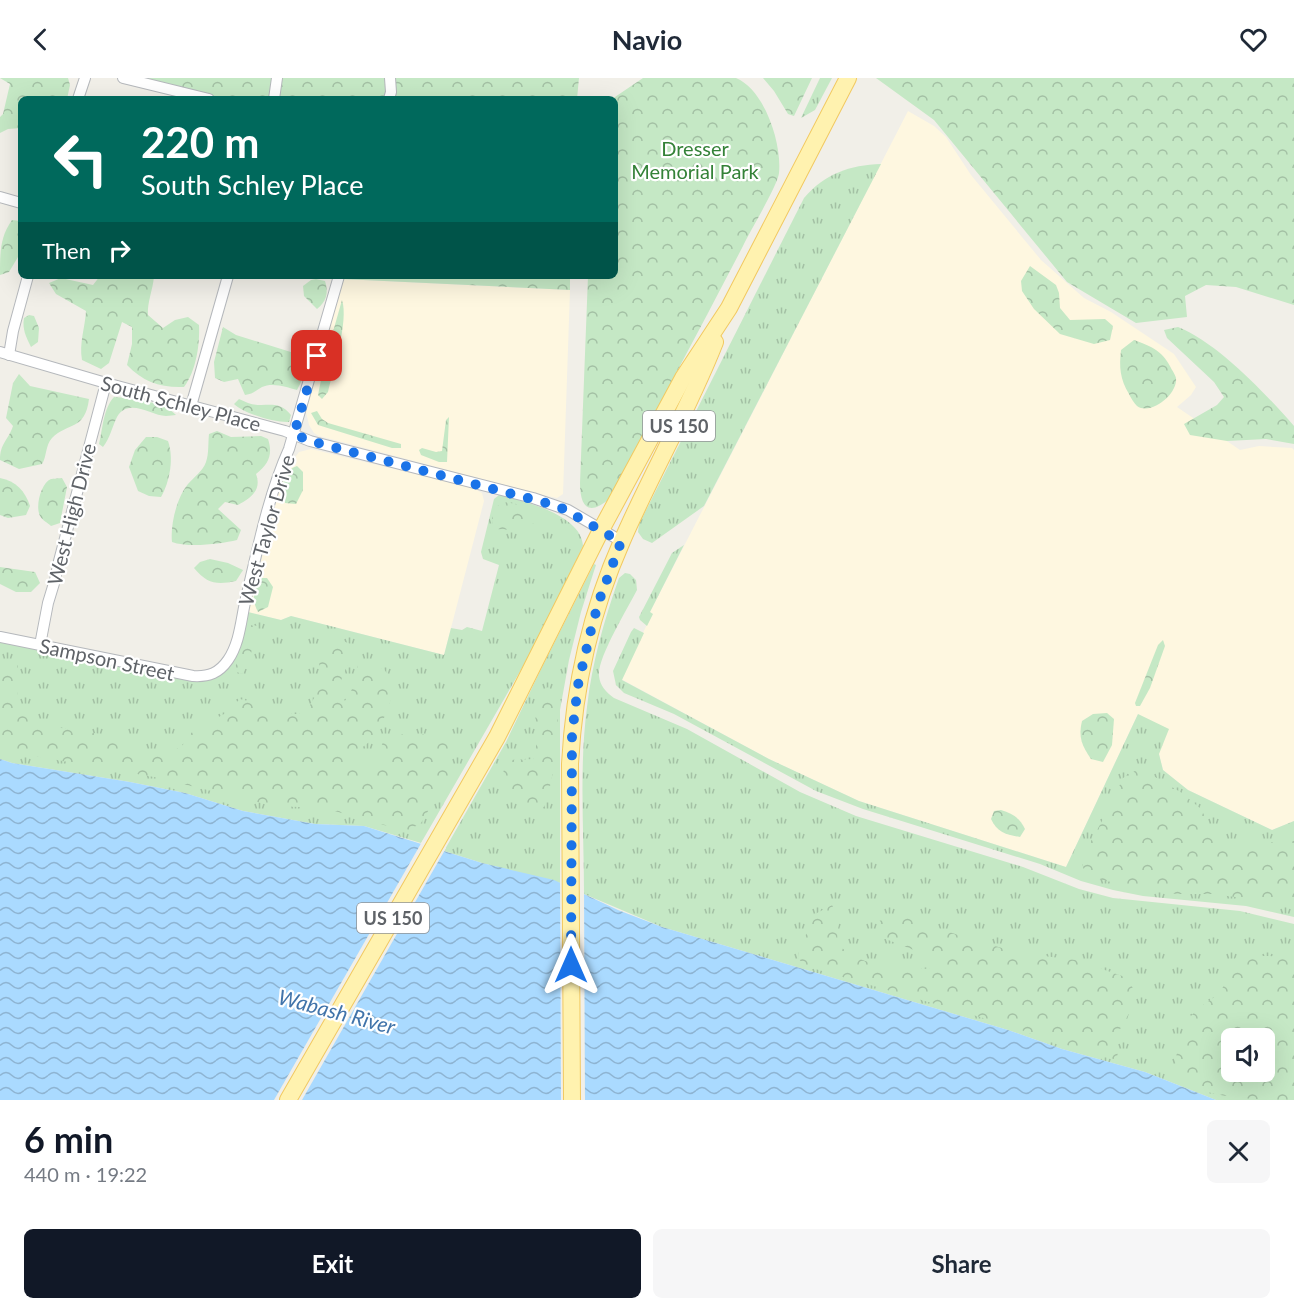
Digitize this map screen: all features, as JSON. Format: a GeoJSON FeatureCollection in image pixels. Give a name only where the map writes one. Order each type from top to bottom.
{"type":"FeatureCollection","features":[{"type":"Feature","properties":{"kind":"main road","name":"US 150"},"geometry":{"type":"LineString","coordinates":[[572,1100],[570,764],[583,661],[599,601],[621,542],[698,386],[729,308],[848,78]]}},
{"type":"Feature","properties":{"kind":"main road","name":"US 150"},"geometry":{"type":"LineString","coordinates":[[288,1100],[497,737],[602,530],[683,378],[729,308]]}},
{"type":"Feature","properties":{"kind":"street"},"geometry":{"type":"LineString","coordinates":[[79,96],[85,78]]}},
{"type":"Feature","properties":{"kind":"street"},"geometry":{"type":"LineString","coordinates":[[123,78],[197,96]]}},
{"type":"Feature","properties":{"kind":"street"},"geometry":{"type":"LineString","coordinates":[[275,96],[278,78]]}},
{"type":"Feature","properties":{"kind":"street"},"geometry":{"type":"LineString","coordinates":[[390,78],[390,96]]}},
{"type":"Feature","properties":{"kind":"street"},"geometry":{"type":"LineString","coordinates":[[0,197],[18,202]]}},
{"type":"Feature","properties":{"kind":"street"},"geometry":{"type":"LineString","coordinates":[[5,353],[14,331],[27,279]]}},
{"type":"Feature","properties":{"kind":"street"},"geometry":{"type":"LineString","coordinates":[[191,406],[227,279]]}},
{"type":"Feature","properties":{"kind":"street","name":"West Taylor Drive"},"geometry":{"type":"LineString","coordinates":[[213,674],[229,659],[236,645],[247,593],[280,470],[294,434],[338,279]]}},
{"type":"Feature","properties":{"kind":"street","name":"South Schley Place"},"geometry":{"type":"LineString","coordinates":[[5,353],[294,434],[310,441],[558,506],[621,542]]}},
{"type":"Feature","properties":{"kind":"street","name":"West High Drive"},"geometry":{"type":"LineString","coordinates":[[40,645],[48,603],[106,383]]}},
{"type":"Feature","properties":{"kind":"street","name":"Sampson Street"},"geometry":{"type":"LineString","coordinates":[[0,638],[193,676],[204,677],[213,674]]}},
{"type":"Feature","properties":{"kind":"shaded area"},"geometry":{"type":"Polygon","coordinates":[[[908,111],[934,126],[946,137],[971,175],[1041,260],[1084,298],[1111,312],[1174,354],[1196,387],[1191,395],[1177,407],[1240,450],[1259,446],[1294,450],[1294,821],[1272,830],[1188,790],[1163,770],[1159,754],[1138,714],[1066,867],[859,801],[769,759],[621,679],[652,614],[650,612],[908,111]]]}},
{"type":"Feature","properties":{"kind":"shaded area"},"geometry":{"type":"Polygon","coordinates":[[[342,279],[570,290],[563,494],[557,498],[543,495],[314,433],[309,425],[306,412],[342,279]]]}},
{"type":"Feature","properties":{"kind":"shaded area"},"geometry":{"type":"Polygon","coordinates":[[[311,449],[473,488],[482,493],[484,501],[444,655],[291,616],[281,620],[248,612],[284,472],[299,452],[311,449]]]}},
{"type":"Feature","properties":{"kind":"green space"},"geometry":{"type":"Polygon","coordinates":[[[0,78],[68,78],[70,85],[68,96],[18,96],[18,128],[8,129],[0,133],[0,117],[3,114],[10,84],[0,78]]]}},
{"type":"Feature","properties":{"kind":"green space"},"geometry":{"type":"Polygon","coordinates":[[[147,78],[274,78],[271,96],[213,96],[147,78]]]}},
{"type":"Feature","properties":{"kind":"green space"},"geometry":{"type":"Polygon","coordinates":[[[282,78],[385,78],[386,82],[385,96],[279,96],[282,78]]]}},
{"type":"Feature","properties":{"kind":"green space"},"geometry":{"type":"Polygon","coordinates":[[[393,78],[579,78],[577,96],[393,96],[393,78]]]}},
{"type":"Feature","properties":{"kind":"green space","name":"Dresser Memorial Park"},"geometry":{"type":"Polygon","coordinates":[[[643,78],[736,78],[746,84],[755,94],[770,119],[778,148],[779,173],[769,197],[609,499],[591,508],[584,503],[580,491],[588,279],[618,279],[616,96],[643,78]]]}},
{"type":"Feature","properties":{"kind":"green space"},"geometry":{"type":"Polygon","coordinates":[[[763,78],[812,78],[794,116],[788,114],[763,78]]]}},
{"type":"Feature","properties":{"kind":"green space"},"geometry":{"type":"Polygon","coordinates":[[[820,78],[832,78],[815,110],[801,118],[820,78]]]}},
{"type":"Feature","properties":{"kind":"green space"},"geometry":{"type":"Polygon","coordinates":[[[876,78],[1294,78],[1294,305],[1236,287],[1206,285],[1185,296],[1187,317],[1136,323],[1067,282],[934,120],[876,78]]]}},
{"type":"Feature","properties":{"kind":"green space"},"geometry":{"type":"Polygon","coordinates":[[[405,86],[449,96],[402,96],[405,86]]]}},
{"type":"Feature","properties":{"kind":"green space"},"geometry":{"type":"Polygon","coordinates":[[[881,164],[704,506],[652,543],[643,539],[638,532],[639,524],[804,198],[820,183],[838,172],[859,166],[881,164]]]}},
{"type":"Feature","properties":{"kind":"green space"},"geometry":{"type":"Polygon","coordinates":[[[12,220],[18,221],[18,257],[9,272],[0,275],[0,259],[5,233],[12,220]]]}},
{"type":"Feature","properties":{"kind":"green space"},"geometry":{"type":"Polygon","coordinates":[[[1030,266],[1056,285],[1060,308],[1070,320],[1105,319],[1113,326],[1110,340],[1094,344],[1060,334],[1034,309],[1022,291],[1021,281],[1030,266]]]}},
{"type":"Feature","properties":{"kind":"green space"},"geometry":{"type":"Polygon","coordinates":[[[66,279],[93,285],[98,279],[153,279],[148,315],[163,328],[175,320],[188,317],[199,325],[196,358],[192,373],[184,387],[153,383],[139,376],[127,365],[132,344],[132,327],[122,322],[109,363],[101,369],[82,360],[86,311],[56,294],[49,283],[66,279]]]}},
{"type":"Feature","properties":{"kind":"green space"},"geometry":{"type":"Polygon","coordinates":[[[316,279],[325,281],[327,289],[325,300],[317,309],[304,296],[303,286],[316,279]]]}},
{"type":"Feature","properties":{"kind":"green space"},"geometry":{"type":"Polygon","coordinates":[[[342,279],[570,279],[570,290],[342,279]]]}},
{"type":"Feature","properties":{"kind":"green space"},"geometry":{"type":"Polygon","coordinates":[[[342,300],[344,309],[340,346],[328,392],[322,399],[318,395],[325,360],[342,300]]]}},
{"type":"Feature","properties":{"kind":"green space"},"geometry":{"type":"Polygon","coordinates":[[[29,315],[34,316],[39,328],[38,342],[31,347],[24,326],[24,318],[29,315]]]}},
{"type":"Feature","properties":{"kind":"green space"},"geometry":{"type":"Polygon","coordinates":[[[223,327],[236,335],[294,353],[301,336],[307,335],[311,340],[309,353],[305,372],[297,390],[270,385],[245,395],[238,379],[224,382],[215,378],[214,362],[223,327]]]}},
{"type":"Feature","properties":{"kind":"green space"},"geometry":{"type":"Polygon","coordinates":[[[1178,327],[1225,357],[1270,399],[1294,426],[1294,444],[1266,439],[1227,441],[1190,435],[1184,424],[1217,405],[1224,397],[1214,382],[1167,338],[1164,330],[1178,327]]]}},
{"type":"Feature","properties":{"kind":"green space"},"geometry":{"type":"Polygon","coordinates":[[[1134,340],[1161,354],[1176,377],[1173,391],[1168,397],[1149,408],[1136,405],[1122,378],[1121,350],[1134,340]]]}},
{"type":"Feature","properties":{"kind":"green space"},"geometry":{"type":"Polygon","coordinates":[[[19,374],[30,386],[89,399],[87,409],[80,421],[52,438],[42,464],[19,469],[0,460],[0,454],[13,426],[6,418],[13,383],[19,374]]]}},
{"type":"Feature","properties":{"kind":"green space"},"geometry":{"type":"Polygon","coordinates":[[[114,397],[156,404],[176,415],[166,416],[128,408],[117,417],[103,447],[99,444],[104,419],[114,397]]]}},
{"type":"Feature","properties":{"kind":"green space"},"geometry":{"type":"Polygon","coordinates":[[[239,399],[254,405],[281,407],[291,415],[289,422],[268,419],[244,411],[234,404],[239,399]]]}},
{"type":"Feature","properties":{"kind":"green space"},"geometry":{"type":"Polygon","coordinates":[[[317,411],[328,423],[401,444],[401,448],[392,448],[318,425],[311,413],[317,411]]]}},
{"type":"Feature","properties":{"kind":"green space"},"geometry":{"type":"Polygon","coordinates":[[[449,417],[447,462],[439,462],[421,455],[419,450],[422,448],[436,452],[442,451],[446,420],[449,417]]]}},
{"type":"Feature","properties":{"kind":"green space"},"geometry":{"type":"Polygon","coordinates":[[[217,431],[231,437],[261,436],[268,439],[270,449],[269,458],[256,474],[258,485],[254,493],[238,505],[225,502],[218,509],[241,530],[237,540],[195,545],[172,542],[173,520],[181,496],[188,484],[205,465],[209,434],[217,431]]]}},
{"type":"Feature","properties":{"kind":"green space"},"geometry":{"type":"Polygon","coordinates":[[[146,437],[157,437],[168,441],[170,448],[170,469],[161,497],[149,496],[138,491],[129,467],[135,450],[146,437]]]}},
{"type":"Feature","properties":{"kind":"green space"},"geometry":{"type":"Polygon","coordinates":[[[297,466],[303,472],[303,490],[296,504],[285,503],[283,486],[285,476],[297,466]]]}},
{"type":"Feature","properties":{"kind":"green space"},"geometry":{"type":"Polygon","coordinates":[[[0,478],[15,484],[23,491],[30,506],[26,515],[8,518],[0,515],[0,478]]]}},
{"type":"Feature","properties":{"kind":"green space"},"geometry":{"type":"Polygon","coordinates":[[[62,478],[67,487],[60,523],[51,526],[40,516],[38,507],[40,495],[47,481],[62,478]]]}},
{"type":"Feature","properties":{"kind":"green space"},"geometry":{"type":"Polygon","coordinates":[[[499,495],[523,501],[563,518],[580,535],[583,546],[537,642],[421,843],[364,826],[315,824],[243,811],[185,793],[0,759],[0,641],[212,679],[228,667],[234,659],[248,612],[281,620],[291,616],[444,655],[451,628],[462,630],[467,627],[482,631],[499,565],[483,559],[481,552],[494,499],[499,495]]]}},
{"type":"Feature","properties":{"kind":"green space"},"geometry":{"type":"Polygon","coordinates":[[[507,502],[526,507],[538,514],[535,523],[514,530],[495,529],[492,518],[495,507],[507,502]]]}},
{"type":"Feature","properties":{"kind":"green space"},"geometry":{"type":"Polygon","coordinates":[[[684,545],[650,612],[653,614],[647,626],[639,617],[672,553],[684,545]]]}},
{"type":"Feature","properties":{"kind":"green space"},"geometry":{"type":"Polygon","coordinates":[[[210,559],[228,563],[243,570],[236,581],[213,582],[203,577],[194,568],[200,562],[210,559]]]}},
{"type":"Feature","properties":{"kind":"green space"},"geometry":{"type":"Polygon","coordinates":[[[594,564],[596,565],[569,660],[560,710],[560,883],[444,851],[506,742],[594,564]]]}},
{"type":"Feature","properties":{"kind":"green space"},"geometry":{"type":"Polygon","coordinates":[[[0,567],[35,572],[40,583],[31,592],[16,592],[0,584],[0,567]]]}},
{"type":"Feature","properties":{"kind":"green space"},"geometry":{"type":"Polygon","coordinates":[[[625,573],[630,574],[636,580],[637,590],[620,620],[600,668],[599,676],[606,691],[614,698],[687,729],[800,792],[856,816],[1023,867],[1079,889],[1113,898],[1240,911],[1294,924],[1294,1100],[1216,1100],[1145,1072],[1062,1049],[1008,1030],[662,927],[584,894],[585,730],[592,674],[608,610],[619,578],[625,573]]]}},
{"type":"Feature","properties":{"kind":"green space"},"geometry":{"type":"Polygon","coordinates":[[[261,578],[267,578],[273,587],[268,607],[258,612],[254,603],[254,595],[261,578]]]}},
{"type":"Feature","properties":{"kind":"green space"},"geometry":{"type":"Polygon","coordinates":[[[249,625],[258,626],[248,665],[242,674],[234,671],[249,625]]]}},
{"type":"Feature","properties":{"kind":"green space"},"geometry":{"type":"Polygon","coordinates":[[[634,628],[644,633],[622,680],[769,759],[859,801],[1066,867],[1138,714],[1169,729],[1159,754],[1163,770],[1188,790],[1272,830],[1294,821],[1294,917],[1246,906],[1143,896],[1113,890],[1081,881],[1040,864],[863,809],[816,791],[674,714],[624,693],[616,685],[613,671],[634,628]]]}},
{"type":"Feature","properties":{"kind":"green space"},"geometry":{"type":"Polygon","coordinates":[[[337,638],[350,644],[349,661],[337,690],[342,705],[351,692],[358,665],[384,669],[396,687],[377,736],[355,753],[356,771],[370,771],[384,740],[407,733],[427,735],[450,742],[453,751],[448,777],[421,823],[409,830],[324,808],[274,806],[154,777],[0,750],[0,662],[3,661],[18,664],[17,705],[29,718],[49,726],[99,734],[134,749],[171,752],[182,746],[191,733],[224,714],[240,699],[260,704],[279,714],[305,714],[318,691],[320,648],[337,638]]]}},
{"type":"Feature","properties":{"kind":"green space"},"geometry":{"type":"Polygon","coordinates":[[[1163,640],[1165,646],[1150,688],[1140,706],[1136,706],[1135,703],[1158,645],[1163,640]]]}},
{"type":"Feature","properties":{"kind":"green space"},"geometry":{"type":"Polygon","coordinates":[[[548,687],[554,693],[557,705],[558,734],[551,783],[544,807],[518,801],[504,789],[503,774],[506,760],[534,759],[536,713],[542,692],[548,687]]]}},
{"type":"Feature","properties":{"kind":"green space"},"geometry":{"type":"Polygon","coordinates":[[[1107,713],[1114,719],[1112,745],[1103,762],[1091,759],[1083,745],[1080,732],[1082,721],[1093,714],[1107,713]]]}},
{"type":"Feature","properties":{"kind":"green space"},"geometry":{"type":"Polygon","coordinates":[[[1140,768],[1182,793],[1201,809],[1220,846],[1294,841],[1294,902],[1282,903],[1212,894],[1176,894],[1086,875],[1082,863],[1085,852],[1123,778],[1140,768]]]}},
{"type":"Feature","properties":{"kind":"green space"},"geometry":{"type":"Polygon","coordinates":[[[1001,810],[1013,815],[1021,822],[1025,829],[1020,837],[1002,832],[993,823],[991,819],[994,811],[1001,810]]]}},
{"type":"Feature","properties":{"kind":"green space"},"geometry":{"type":"Polygon","coordinates":[[[832,905],[838,921],[838,941],[844,949],[853,956],[880,965],[910,969],[932,968],[929,956],[878,936],[879,921],[899,915],[1020,953],[1076,960],[1125,977],[1132,986],[1134,996],[1131,1009],[1113,1042],[1118,1049],[1117,1060],[1036,1036],[1014,1027],[805,966],[798,958],[800,946],[817,913],[832,905]]]}},
{"type":"Feature","properties":{"kind":"green space"},"geometry":{"type":"Polygon","coordinates":[[[1237,956],[1294,959],[1294,1100],[1249,1099],[1213,1093],[1198,1089],[1186,1082],[1178,1073],[1176,1056],[1187,1023],[1194,1012],[1222,989],[1237,956]]]}},
{"type":"Feature","properties":{"kind":"water","name":"Wabash River"},"geometry":{"type":"Polygon","coordinates":[[[0,759],[185,793],[243,811],[315,824],[364,826],[482,863],[554,880],[618,910],[662,927],[1008,1030],[1062,1049],[1145,1072],[1216,1100],[0,1100],[0,759]]]}},
{"type":"Feature","properties":{"kind":"pier"},"geometry":{"type":"Polygon","coordinates":[[[423,840],[446,848],[302,1100],[274,1100],[423,840]]]}},
{"type":"Feature","properties":{"kind":"pier"},"geometry":{"type":"Polygon","coordinates":[[[560,880],[584,891],[585,1100],[561,1100],[560,880]]]}},
{"type":"Feature","properties":{"kind":"route"},"geometry":{"type":"LineString","coordinates":[[317,356],[294,434],[310,441],[558,506],[621,542],[599,601],[583,661],[572,735],[570,764],[571,965]]}}]}
